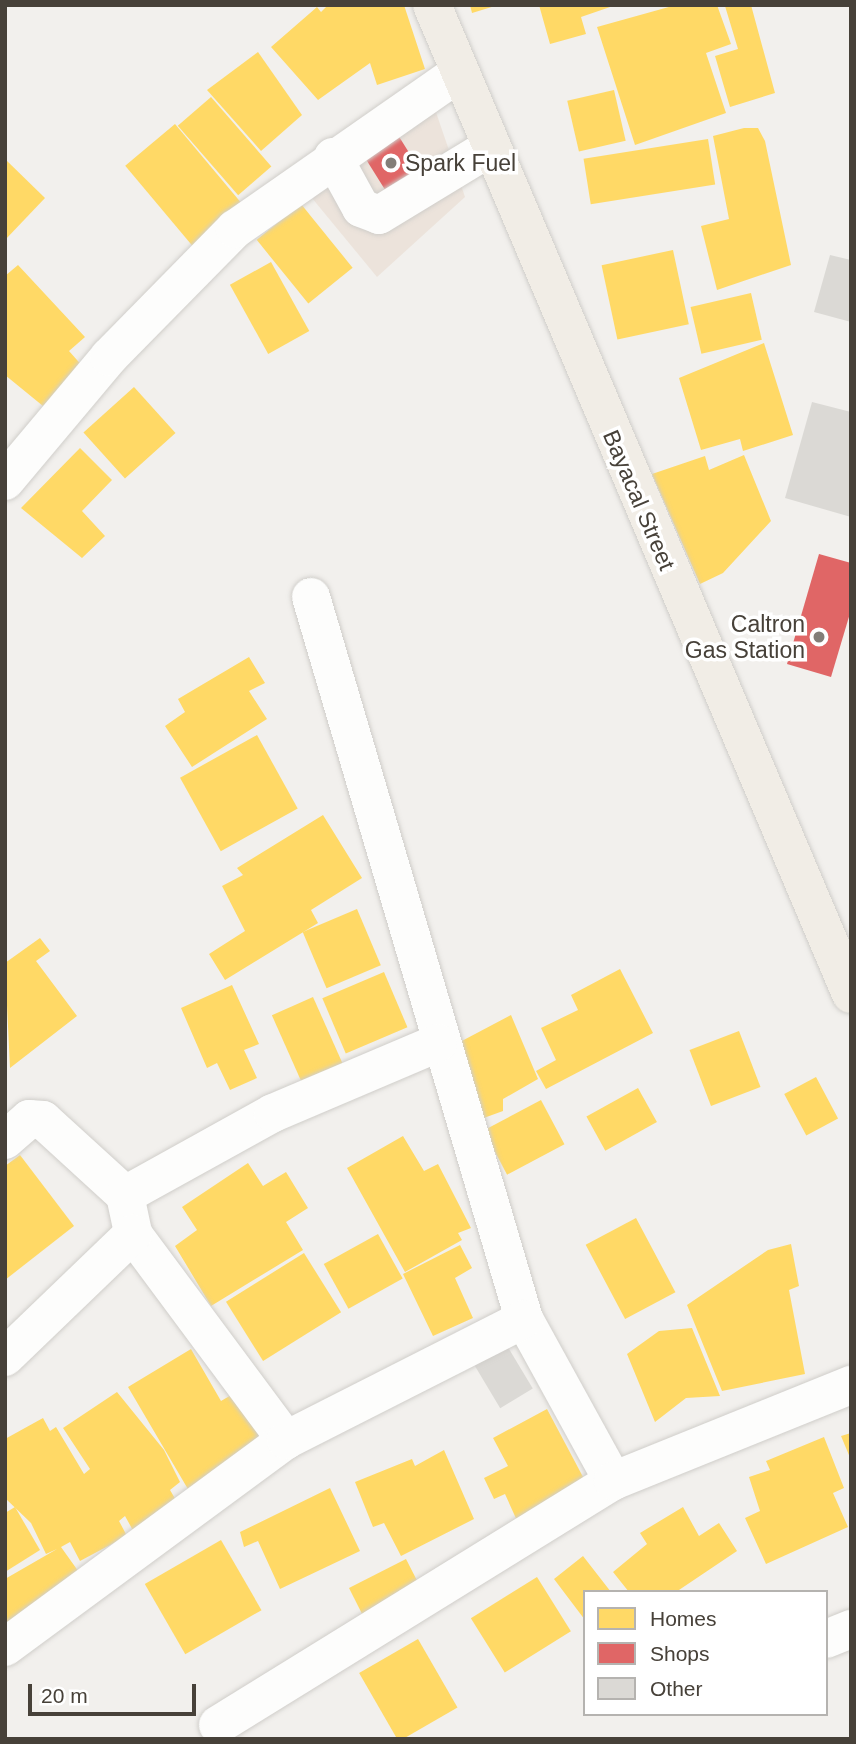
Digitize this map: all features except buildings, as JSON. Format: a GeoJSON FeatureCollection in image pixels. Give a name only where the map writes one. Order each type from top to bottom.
{"type":"FeatureCollection","features":[{"type":"Feature","properties":{"kind":"main road","name":"Bayacal Street"},"geometry":{"type":"LineString","coordinates":[[432,5],[457,74],[851,994]]}},
{"type":"Feature","properties":{"kind":"street"},"geometry":{"type":"LineString","coordinates":[[5,481],[109,357],[235,229],[332,157],[457,74]]}},
{"type":"Feature","properties":{"kind":"street"},"geometry":{"type":"LineString","coordinates":[[332,157],[361,208],[379,215],[489,148]]}},
{"type":"Feature","properties":{"kind":"street"},"geometry":{"type":"LineString","coordinates":[[311,597],[374,795],[438,1043],[524,1319],[613,1480]]}},
{"type":"Feature","properties":{"kind":"street"},"geometry":{"type":"LineString","coordinates":[[125,1195],[273,1113],[438,1043]]}},
{"type":"Feature","properties":{"kind":"street"},"geometry":{"type":"LineString","coordinates":[[5,1140],[29,1119],[43,1120],[125,1195],[133,1234],[286,1440]]}},
{"type":"Feature","properties":{"kind":"street"},"geometry":{"type":"LineString","coordinates":[[5,1357],[133,1234]]}},
{"type":"Feature","properties":{"kind":"street"},"geometry":{"type":"LineString","coordinates":[[5,1647],[286,1440],[524,1319]]}},
{"type":"Feature","properties":{"kind":"street"},"geometry":{"type":"LineString","coordinates":[[218,1724],[613,1480],[851,1385]]}},
{"type":"Feature","properties":{"kind":"street"},"geometry":{"type":"LineString","coordinates":[[828,1638],[851,1629]]}},
{"type":"Feature","properties":{"kind":"shaded area"},"geometry":{"type":"Polygon","coordinates":[[[427,86],[465,197],[377,277],[293,175],[427,86]]]}},
{"type":"Feature","properties":{"kind":"place","name":"Spark Fuel"},"geometry":{"type":"Point","coordinates":[391,163]}},
{"type":"Feature","properties":{"kind":"place","name":"Caltron Gas Station"},"geometry":{"type":"Point","coordinates":[819,637]}}]}
